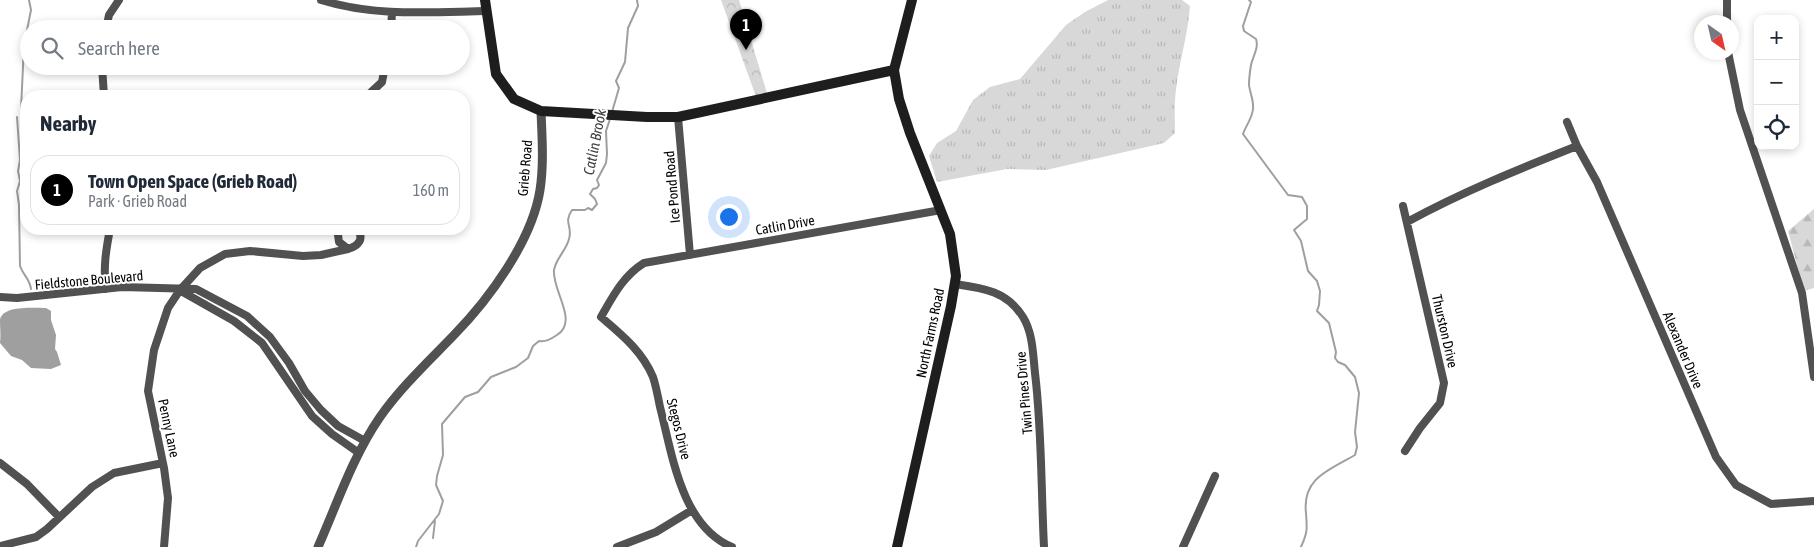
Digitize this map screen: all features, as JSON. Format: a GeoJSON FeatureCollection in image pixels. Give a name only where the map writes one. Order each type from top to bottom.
{"type":"FeatureCollection","features":[{"type":"Feature","properties":{"kind":"main road"},"geometry":{"type":"LineString","coordinates":[[485,0],[496,74],[514,100],[541,110],[678,117],[894,70],[912,0]]}},
{"type":"Feature","properties":{"kind":"main road","name":"North Farms Road"},"geometry":{"type":"LineString","coordinates":[[894,70],[899,99],[910,133],[950,234],[956,276],[897,547]]}},
{"type":"Feature","properties":{"kind":"street"},"geometry":{"type":"LineString","coordinates":[[108,20],[119,0]]}},
{"type":"Feature","properties":{"kind":"street"},"geometry":{"type":"LineString","coordinates":[[321,0],[340,6],[392,13],[486,11]]}},
{"type":"Feature","properties":{"kind":"street"},"geometry":{"type":"LineString","coordinates":[[1727,0],[1727,15]]}},
{"type":"Feature","properties":{"kind":"street"},"geometry":{"type":"LineString","coordinates":[[392,13],[392,20]]}},
{"type":"Feature","properties":{"kind":"street"},"geometry":{"type":"LineString","coordinates":[[1730,60],[1740,110],[1802,293],[1814,377]]}},
{"type":"Feature","properties":{"kind":"street"},"geometry":{"type":"LineString","coordinates":[[103,75],[104,90]]}},
{"type":"Feature","properties":{"kind":"street"},"geometry":{"type":"LineString","coordinates":[[373,90],[382,82],[383,75]]}},
{"type":"Feature","properties":{"kind":"street","name":"Grieb Road"},"geometry":{"type":"LineString","coordinates":[[318,547],[359,453],[380,417],[399,392],[466,323],[491,292],[517,250],[531,220],[540,191],[543,159],[541,110]]}},
{"type":"Feature","properties":{"kind":"street","name":"Ice Pond Road"},"geometry":{"type":"LineString","coordinates":[[678,117],[690,255]]}},
{"type":"Feature","properties":{"kind":"street","name":"Alexander Drive"},"geometry":{"type":"LineString","coordinates":[[1567,122],[1577,146],[1597,182],[1716,456],[1736,485],[1771,504],[1814,501]]}},
{"type":"Feature","properties":{"kind":"street"},"geometry":{"type":"LineString","coordinates":[[1407,222],[1505,174],[1577,146]]}},
{"type":"Feature","properties":{"kind":"street","name":"Thurston Drive"},"geometry":{"type":"LineString","coordinates":[[1403,206],[1444,383],[1440,403],[1405,451]]}},
{"type":"Feature","properties":{"kind":"street","name":"Catlin Drive"},"geometry":{"type":"LineString","coordinates":[[601,317],[621,283],[632,270],[644,263],[941,210]]}},
{"type":"Feature","properties":{"kind":"street"},"geometry":{"type":"LineString","coordinates":[[106,289],[103,273],[109,235]]}},
{"type":"Feature","properties":{"kind":"street"},"geometry":{"type":"LineString","coordinates":[[338,235],[339,242],[348,249],[355,247],[360,241],[360,235]]}},
{"type":"Feature","properties":{"kind":"street","name":"Penny Lane"},"geometry":{"type":"LineString","coordinates":[[164,547],[168,498],[163,463],[148,391],[154,350],[168,308],[180,290],[200,268],[225,254],[250,251],[303,256],[321,255],[348,249]]}},
{"type":"Feature","properties":{"kind":"street","name":"Twin Pines Drive"},"geometry":{"type":"LineString","coordinates":[[955,284],[985,288],[1006,298],[1024,318],[1032,341],[1040,417],[1044,547]]}},
{"type":"Feature","properties":{"kind":"street","name":"Fieldstone Boulevard"},"geometry":{"type":"LineString","coordinates":[[0,297],[17,298],[106,289],[148,287],[180,290],[196,289],[247,316],[270,337],[289,363],[305,391],[321,410],[338,426],[365,441]]}},
{"type":"Feature","properties":{"kind":"street","name":"Fieldstone Boulevard"},"geometry":{"type":"LineString","coordinates":[[180,290],[234,321],[262,343],[312,416],[332,434],[359,453]]}},
{"type":"Feature","properties":{"kind":"street","name":"Stegos Drive"},"geometry":{"type":"LineString","coordinates":[[601,317],[626,338],[641,356],[653,378],[674,464],[692,510],[708,532],[724,544],[732,547]]}},
{"type":"Feature","properties":{"kind":"street"},"geometry":{"type":"LineString","coordinates":[[0,463],[27,484],[59,517]]}},
{"type":"Feature","properties":{"kind":"street"},"geometry":{"type":"LineString","coordinates":[[0,546],[36,537],[92,487],[114,473],[163,463]]}},
{"type":"Feature","properties":{"kind":"street"},"geometry":{"type":"LineString","coordinates":[[1183,547],[1215,476]]}},
{"type":"Feature","properties":{"kind":"street"},"geometry":{"type":"LineString","coordinates":[[617,547],[656,532],[692,510]]}},
{"type":"Feature","properties":{"kind":"green space"},"geometry":{"type":"Polygon","coordinates":[[[721,0],[739,0],[769,100],[758,102],[721,0]]]}},
{"type":"Feature","properties":{"kind":"green space"},"geometry":{"type":"Polygon","coordinates":[[[1108,0],[1182,0],[1190,6],[1176,90],[1175,133],[1164,143],[1046,170],[1007,169],[937,182],[929,156],[937,143],[956,131],[973,100],[990,87],[1020,79],[1066,25],[1108,0]]]}},
{"type":"Feature","properties":{"kind":"green space"},"geometry":{"type":"Polygon","coordinates":[[[1814,209],[1814,288],[1804,291],[1788,231],[1814,209]]]}},
{"type":"Feature","properties":{"kind":"shaded area"},"geometry":{"type":"Polygon","coordinates":[[[19,308],[46,308],[51,311],[51,320],[56,335],[55,349],[61,365],[51,369],[31,368],[22,360],[11,356],[0,343],[0,320],[6,312],[19,308]]]}},
{"type":"Feature","properties":{"kind":"waterway"},"geometry":{"type":"LineString","coordinates":[[29,0],[31,10],[29,20]]}},
{"type":"Feature","properties":{"kind":"waterway","name":"Catlin Brook"},"geometry":{"type":"LineString","coordinates":[[612,112],[619,88],[616,81],[625,62],[628,28],[638,6],[637,0]]}},
{"type":"Feature","properties":{"kind":"waterway"},"geometry":{"type":"LineString","coordinates":[[1249,0],[1251,2],[1243,26],[1244,31],[1256,39],[1257,46],[1249,80],[1253,109],[1243,134],[1288,195],[1302,197],[1307,206],[1307,219],[1294,230],[1301,241],[1308,271],[1317,281],[1320,291],[1317,311],[1329,323],[1336,352],[1335,358],[1338,362],[1345,365],[1355,377],[1359,393],[1355,455],[1319,476],[1308,491],[1306,530],[1301,547]]}},
{"type":"Feature","properties":{"kind":"waterway"},"geometry":{"type":"LineString","coordinates":[[22,90],[23,75]]}},
{"type":"Feature","properties":{"kind":"waterway"},"geometry":{"type":"LineString","coordinates":[[17,117],[20,160],[18,171],[20,181],[17,191],[20,266],[31,289]]}},
{"type":"Feature","properties":{"kind":"waterway","name":"Catlin Brook"},"geometry":{"type":"LineString","coordinates":[[416,547],[418,541],[439,514],[443,501],[436,485],[443,455],[442,424],[465,397],[478,392],[491,377],[516,367],[528,358],[533,346],[539,341],[551,339],[563,329],[566,322],[565,314],[554,278],[554,270],[569,239],[569,214],[572,210],[585,210],[588,208],[592,210],[597,204],[590,194],[599,185],[597,180],[606,163],[606,131],[610,119]]}},
{"type":"Feature","properties":{"kind":"waterway"},"geometry":{"type":"LineString","coordinates":[[433,538],[435,521]]}},
{"type":"Feature","properties":{"kind":"place","name":"Town Open Space (Grieb Road)"},"geometry":{"type":"Point","coordinates":[746,50]}}]}
